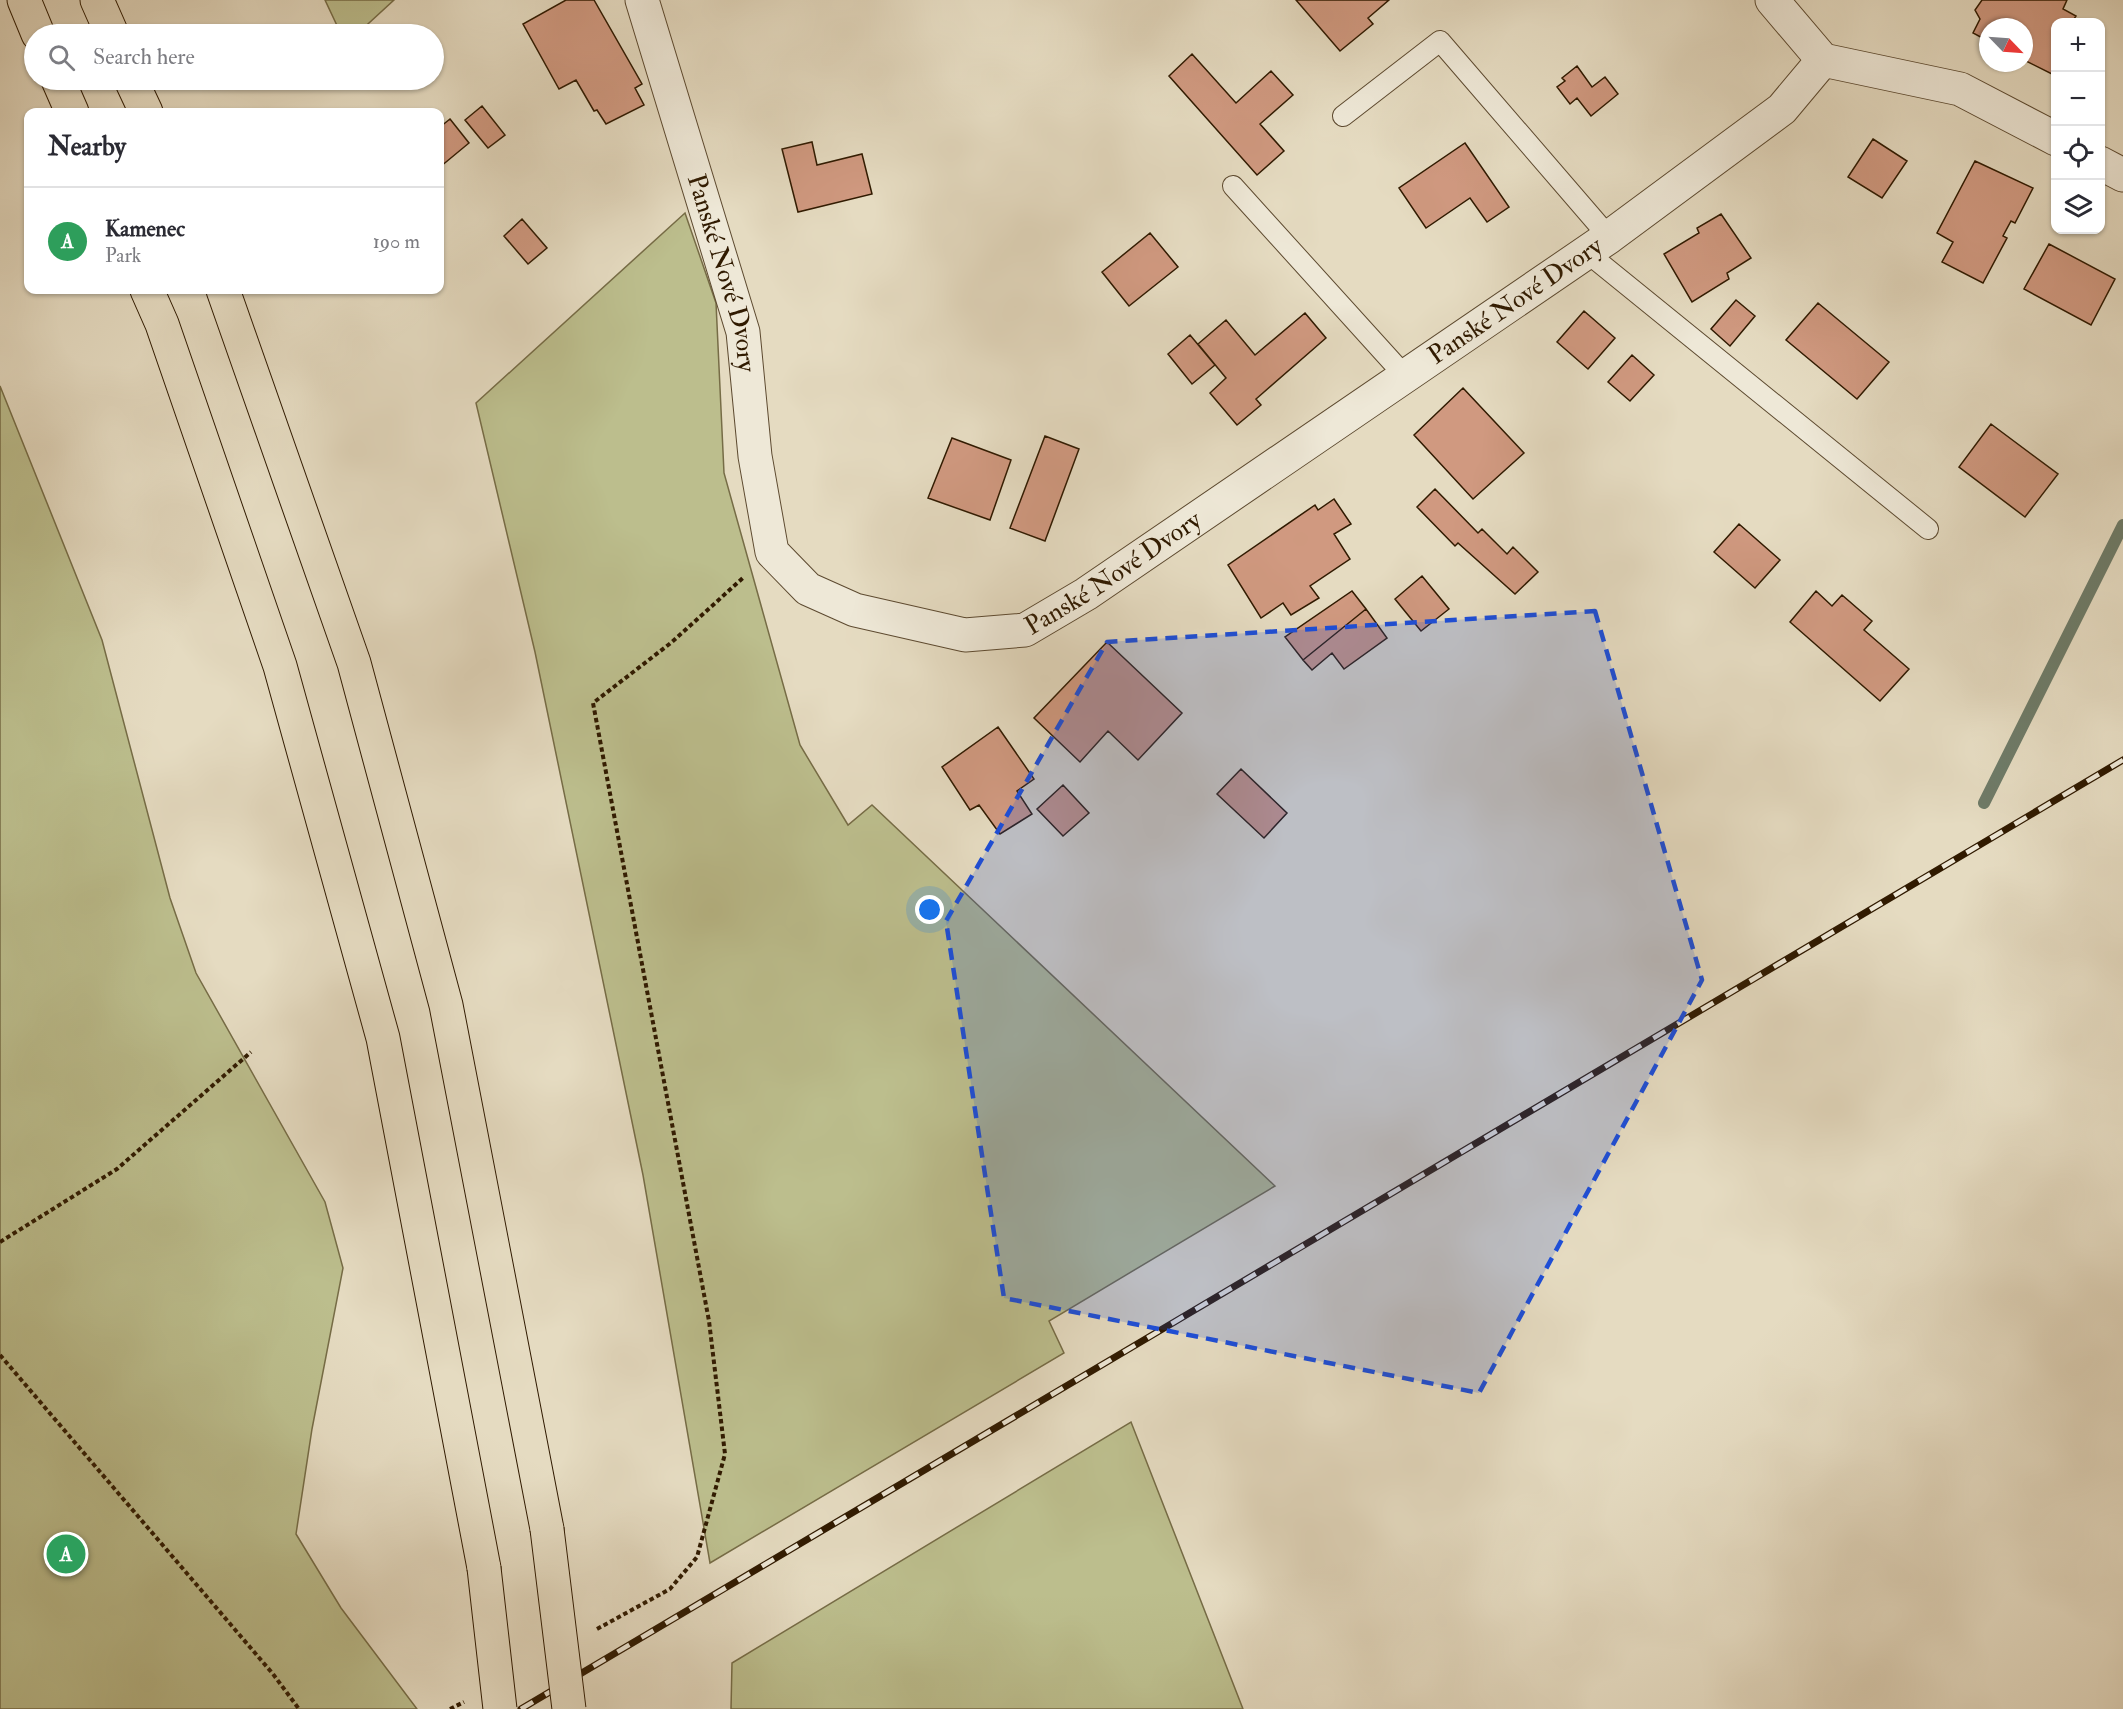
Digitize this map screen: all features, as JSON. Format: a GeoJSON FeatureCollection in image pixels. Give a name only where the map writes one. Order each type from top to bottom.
{"type":"FeatureCollection","features":[{"type":"Feature","properties":{"kind":"highway"},"geometry":{"type":"LineString","coordinates":[[24,0],[34,24]]}},
{"type":"Feature","properties":{"kind":"highway"},"geometry":{"type":"LineString","coordinates":[[97,0],[108,24]]}},
{"type":"Feature","properties":{"kind":"highway"},"geometry":{"type":"LineString","coordinates":[[62,90],[70,108]]}},
{"type":"Feature","properties":{"kind":"highway"},"geometry":{"type":"LineString","coordinates":[[136,90],[144,108]]}},
{"type":"Feature","properties":{"kind":"highway"},"geometry":{"type":"LineString","coordinates":[[149,294],[162,324],[280,666],[383,1038],[484,1568],[485,1703]]}},
{"type":"Feature","properties":{"kind":"highway"},"geometry":{"type":"LineString","coordinates":[[224,294],[354,663],[446,1005],[547,1529],[569,1709]]}},
{"type":"Feature","properties":{"kind":"street","name":"Panské Nové Dvory"},"geometry":{"type":"LineString","coordinates":[[642,0],[743,332],[755,456],[772,552],[808,589],[855,610],[965,635],[1026,630],[1086,594],[1597,244],[1782,109],[1823,60]]}},
{"type":"Feature","properties":{"kind":"street"},"geometry":{"type":"LineString","coordinates":[[1772,0],[1823,60],[1960,89],[2051,137]]}},
{"type":"Feature","properties":{"kind":"street"},"geometry":{"type":"LineString","coordinates":[[2105,166],[2123,175]]}},
{"type":"Feature","properties":{"kind":"lane"},"geometry":{"type":"LineString","coordinates":[[1343,116],[1440,40],[1597,244],[1928,530]]}},
{"type":"Feature","properties":{"kind":"lane"},"geometry":{"type":"LineString","coordinates":[[1233,186],[1405,376]]}},
{"type":"Feature","properties":{"kind":"path"},"geometry":{"type":"LineString","coordinates":[[586,1635],[670,1590],[697,1557],[726,1454],[709,1321],[593,704],[672,642],[772,552]]}},
{"type":"Feature","properties":{"kind":"path"},"geometry":{"type":"LineString","coordinates":[[0,1242],[117,1169],[251,1052]]}},
{"type":"Feature","properties":{"kind":"path"},"geometry":{"type":"LineString","coordinates":[[0,1355],[273,1674],[299,1709]]}},
{"type":"Feature","properties":{"kind":"path"},"geometry":{"type":"LineString","coordinates":[[450,1709],[485,1703]]}},
{"type":"Feature","properties":{"kind":"highlighted area"},"geometry":{"type":"Polygon","coordinates":[[[1595,611],[1702,980],[1479,1393],[1004,1298],[946,921],[1107,642],[1595,611]]]}},
{"type":"Feature","properties":{"kind":"green space"},"geometry":{"type":"Polygon","coordinates":[[[325,0],[394,0],[368,24],[336,24],[325,0]]]}},
{"type":"Feature","properties":{"kind":"green space"},"geometry":{"type":"Polygon","coordinates":[[[685,213],[716,303],[724,473],[800,745],[848,825],[872,805],[1275,1186],[1049,1321],[1064,1353],[710,1563],[643,1175],[535,652],[476,403],[685,213]]]}},
{"type":"Feature","properties":{"kind":"green space"},"geometry":{"type":"Polygon","coordinates":[[[0,386],[102,640],[170,898],[196,973],[325,1202],[343,1268],[312,1429],[296,1534],[341,1608],[417,1709],[0,1709],[0,386]]]}},
{"type":"Feature","properties":{"kind":"green space"},"geometry":{"type":"Polygon","coordinates":[[[1131,1422],[1243,1709],[731,1709],[732,1663],[1131,1422]]]}},
{"type":"Feature","properties":{"kind":"building"},"geometry":{"type":"Polygon","coordinates":[[[566,0],[594,0],[642,84],[635,88],[644,105],[606,124],[597,110],[594,111],[576,80],[559,89],[523,24],[566,0]]]}},
{"type":"Feature","properties":{"kind":"building"},"geometry":{"type":"Polygon","coordinates":[[[1296,0],[1389,0],[1368,18],[1373,24],[1340,51],[1296,0]]]}},
{"type":"Feature","properties":{"kind":"building"},"geometry":{"type":"Polygon","coordinates":[[[1982,0],[2067,0],[2063,9],[2076,16],[2075,18],[2051,18],[2051,74],[2033,64],[2033,18],[1979,18],[1975,10],[1982,0]]]}},
{"type":"Feature","properties":{"kind":"building"},"geometry":{"type":"Polygon","coordinates":[[[1979,21],[1979,36],[1973,33],[1979,21]]]}},
{"type":"Feature","properties":{"kind":"building"},"geometry":{"type":"Polygon","coordinates":[[[1192,54],[1236,103],[1271,71],[1293,95],[1260,124],[1284,151],[1257,175],[1169,76],[1192,54]]]}},
{"type":"Feature","properties":{"kind":"building"},"geometry":{"type":"Polygon","coordinates":[[[1577,66],[1592,87],[1605,77],[1618,94],[1591,116],[1577,98],[1570,104],[1557,87],[1565,81],[1562,78],[1577,66]]]}},
{"type":"Feature","properties":{"kind":"building"},"geometry":{"type":"Polygon","coordinates":[[[482,106],[505,135],[488,148],[465,120],[482,106]]]}},
{"type":"Feature","properties":{"kind":"building"},"geometry":{"type":"Polygon","coordinates":[[[450,119],[469,143],[444,164],[444,124],[450,119]]]}},
{"type":"Feature","properties":{"kind":"building"},"geometry":{"type":"Polygon","coordinates":[[[1873,139],[1907,161],[1882,198],[1848,177],[1873,139]]]}},
{"type":"Feature","properties":{"kind":"building"},"geometry":{"type":"Polygon","coordinates":[[[812,142],[817,165],[862,154],[872,194],[798,212],[782,149],[812,142]]]}},
{"type":"Feature","properties":{"kind":"building"},"geometry":{"type":"Polygon","coordinates":[[[1465,143],[1509,207],[1487,222],[1470,198],[1426,228],[1399,188],[1465,143]]]}},
{"type":"Feature","properties":{"kind":"building"},"geometry":{"type":"Polygon","coordinates":[[[1975,161],[2033,188],[2015,223],[2011,221],[2003,236],[2007,238],[1983,283],[1942,262],[1953,242],[1937,233],[1975,161]]]}},
{"type":"Feature","properties":{"kind":"building"},"geometry":{"type":"Polygon","coordinates":[[[1721,214],[1751,258],[1727,273],[1729,279],[1692,302],[1664,254],[1699,233],[1697,228],[1721,214]]]}},
{"type":"Feature","properties":{"kind":"building"},"geometry":{"type":"Polygon","coordinates":[[[522,219],[547,248],[528,264],[504,236],[522,219]]]}},
{"type":"Feature","properties":{"kind":"building"},"geometry":{"type":"Polygon","coordinates":[[[1150,233],[1178,267],[1129,306],[1102,272],[1150,233]]]}},
{"type":"Feature","properties":{"kind":"building"},"geometry":{"type":"Polygon","coordinates":[[[2049,244],[2115,279],[2091,325],[2024,289],[2049,244]]]}},
{"type":"Feature","properties":{"kind":"building"},"geometry":{"type":"Polygon","coordinates":[[[1736,300],[1755,316],[1730,346],[1711,329],[1736,300]]]}},
{"type":"Feature","properties":{"kind":"building"},"geometry":{"type":"Polygon","coordinates":[[[1818,303],[1889,362],[1857,399],[1786,340],[1818,303]]]}},
{"type":"Feature","properties":{"kind":"building"},"geometry":{"type":"Polygon","coordinates":[[[1584,311],[1615,338],[1588,369],[1557,342],[1584,311]]]}},
{"type":"Feature","properties":{"kind":"building"},"geometry":{"type":"Polygon","coordinates":[[[1305,313],[1326,338],[1256,399],[1261,405],[1237,425],[1210,393],[1226,378],[1198,344],[1226,320],[1255,355],[1305,313]]]}},
{"type":"Feature","properties":{"kind":"building"},"geometry":{"type":"Polygon","coordinates":[[[1190,335],[1215,365],[1192,384],[1168,354],[1190,335]]]}},
{"type":"Feature","properties":{"kind":"building"},"geometry":{"type":"Polygon","coordinates":[[[1632,355],[1654,375],[1630,401],[1608,382],[1632,355]]]}},
{"type":"Feature","properties":{"kind":"building"},"geometry":{"type":"Polygon","coordinates":[[[1463,388],[1524,453],[1473,499],[1414,435],[1463,388]]]}},
{"type":"Feature","properties":{"kind":"building"},"geometry":{"type":"Polygon","coordinates":[[[1991,424],[2058,474],[2025,517],[1959,467],[1991,424]]]}},
{"type":"Feature","properties":{"kind":"building"},"geometry":{"type":"Polygon","coordinates":[[[1045,436],[1079,449],[1045,541],[1010,528],[1045,436]]]}},
{"type":"Feature","properties":{"kind":"building"},"geometry":{"type":"Polygon","coordinates":[[[952,438],[1011,460],[990,520],[928,498],[952,438]]]}},
{"type":"Feature","properties":{"kind":"building"},"geometry":{"type":"Polygon","coordinates":[[[1435,489],[1478,533],[1482,529],[1507,554],[1513,547],[1538,572],[1515,594],[1458,543],[1455,546],[1417,507],[1435,489]]]}},
{"type":"Feature","properties":{"kind":"building"},"geometry":{"type":"Polygon","coordinates":[[[1334,499],[1351,524],[1334,534],[1350,559],[1310,586],[1319,598],[1291,615],[1283,603],[1261,618],[1228,565],[1315,505],[1318,510],[1334,499]]]}},
{"type":"Feature","properties":{"kind":"building"},"geometry":{"type":"Polygon","coordinates":[[[1739,524],[1780,560],[1755,588],[1714,552],[1739,524]]]}},
{"type":"Feature","properties":{"kind":"building"},"geometry":{"type":"Polygon","coordinates":[[[1422,576],[1449,609],[1421,631],[1395,599],[1422,576]]]}},
{"type":"Feature","properties":{"kind":"building"},"geometry":{"type":"Polygon","coordinates":[[[1352,591],[1366,609],[1303,660],[1285,637],[1352,591]]]}},
{"type":"Feature","properties":{"kind":"building"},"geometry":{"type":"Polygon","coordinates":[[[1816,591],[1832,606],[1842,595],[1872,621],[1864,630],[1909,669],[1880,701],[1790,622],[1816,591]]]}},
{"type":"Feature","properties":{"kind":"building"},"geometry":{"type":"Polygon","coordinates":[[[1366,609],[1387,638],[1344,669],[1332,653],[1312,670],[1303,660],[1366,609]]]}},
{"type":"Feature","properties":{"kind":"building"},"geometry":{"type":"Polygon","coordinates":[[[1107,642],[1182,713],[1138,760],[1108,731],[1080,762],[1034,718],[1107,642]]]}},
{"type":"Feature","properties":{"kind":"building"},"geometry":{"type":"Polygon","coordinates":[[[998,727],[1034,779],[1017,791],[1032,814],[1000,834],[979,805],[970,810],[942,767],[998,727]]]}},
{"type":"Feature","properties":{"kind":"building"},"geometry":{"type":"Polygon","coordinates":[[[1241,769],[1287,813],[1264,838],[1217,794],[1241,769]]]}},
{"type":"Feature","properties":{"kind":"building"},"geometry":{"type":"Polygon","coordinates":[[[1063,785],[1089,813],[1063,836],[1037,809],[1063,785]]]}},
{"type":"Feature","properties":{"kind":"waterway"},"geometry":{"type":"LineString","coordinates":[[1984,803],[2123,525]]}},
{"type":"Feature","properties":{"kind":"railway"},"geometry":{"type":"LineString","coordinates":[[521,1709],[2123,760]]}},
{"type":"Feature","properties":{"kind":"place","name":"Kamenec"},"geometry":{"type":"Point","coordinates":[66,1554]}}]}
